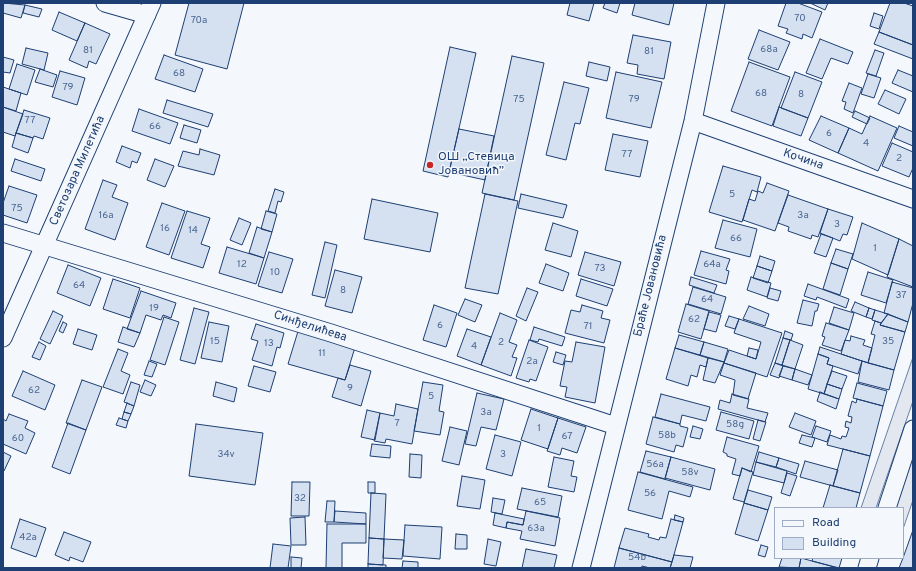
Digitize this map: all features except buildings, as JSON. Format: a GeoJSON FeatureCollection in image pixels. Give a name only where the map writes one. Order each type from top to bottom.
{"type":"FeatureCollection","features":[{"type":"Feature","properties":{"kind":"street"},"geometry":{"type":"LineString","coordinates":[[105,3],[150,9]]}},
{"type":"Feature","properties":{"kind":"street","name":"Браће Јовановића"},"geometry":{"type":"LineString","coordinates":[[581,568],[692,121],[716,3]]}},
{"type":"Feature","properties":{"kind":"street","name":"Светозара Милетића"},"geometry":{"type":"LineString","coordinates":[[3,338],[45,247],[150,9]]}},
{"type":"Feature","properties":{"kind":"street","name":"Кочина"},"geometry":{"type":"LineString","coordinates":[[692,121],[913,199]]}},
{"type":"Feature","properties":{"kind":"street","name":"Синђелићева"},"geometry":{"type":"LineString","coordinates":[[3,233],[324,331],[616,426]]}},
{"type":"Feature","properties":{"kind":"street"},"geometry":{"type":"LineString","coordinates":[[887,507],[913,428]]}},
{"type":"Feature","properties":{"kind":"shaded area"},"geometry":{"type":"Polygon","coordinates":[[[913,357],[913,401],[876,507],[861,507],[913,357]]]}},
{"type":"Feature","properties":{"kind":"shaded area"},"geometry":{"type":"Polygon","coordinates":[[[913,454],[913,500],[904,526],[904,507],[894,507],[913,454]]]}},
{"type":"Feature","properties":{"kind":"place","name":"ОШ „Стевица Јовановић”"},"geometry":{"type":"Point","coordinates":[430,165]}}]}
